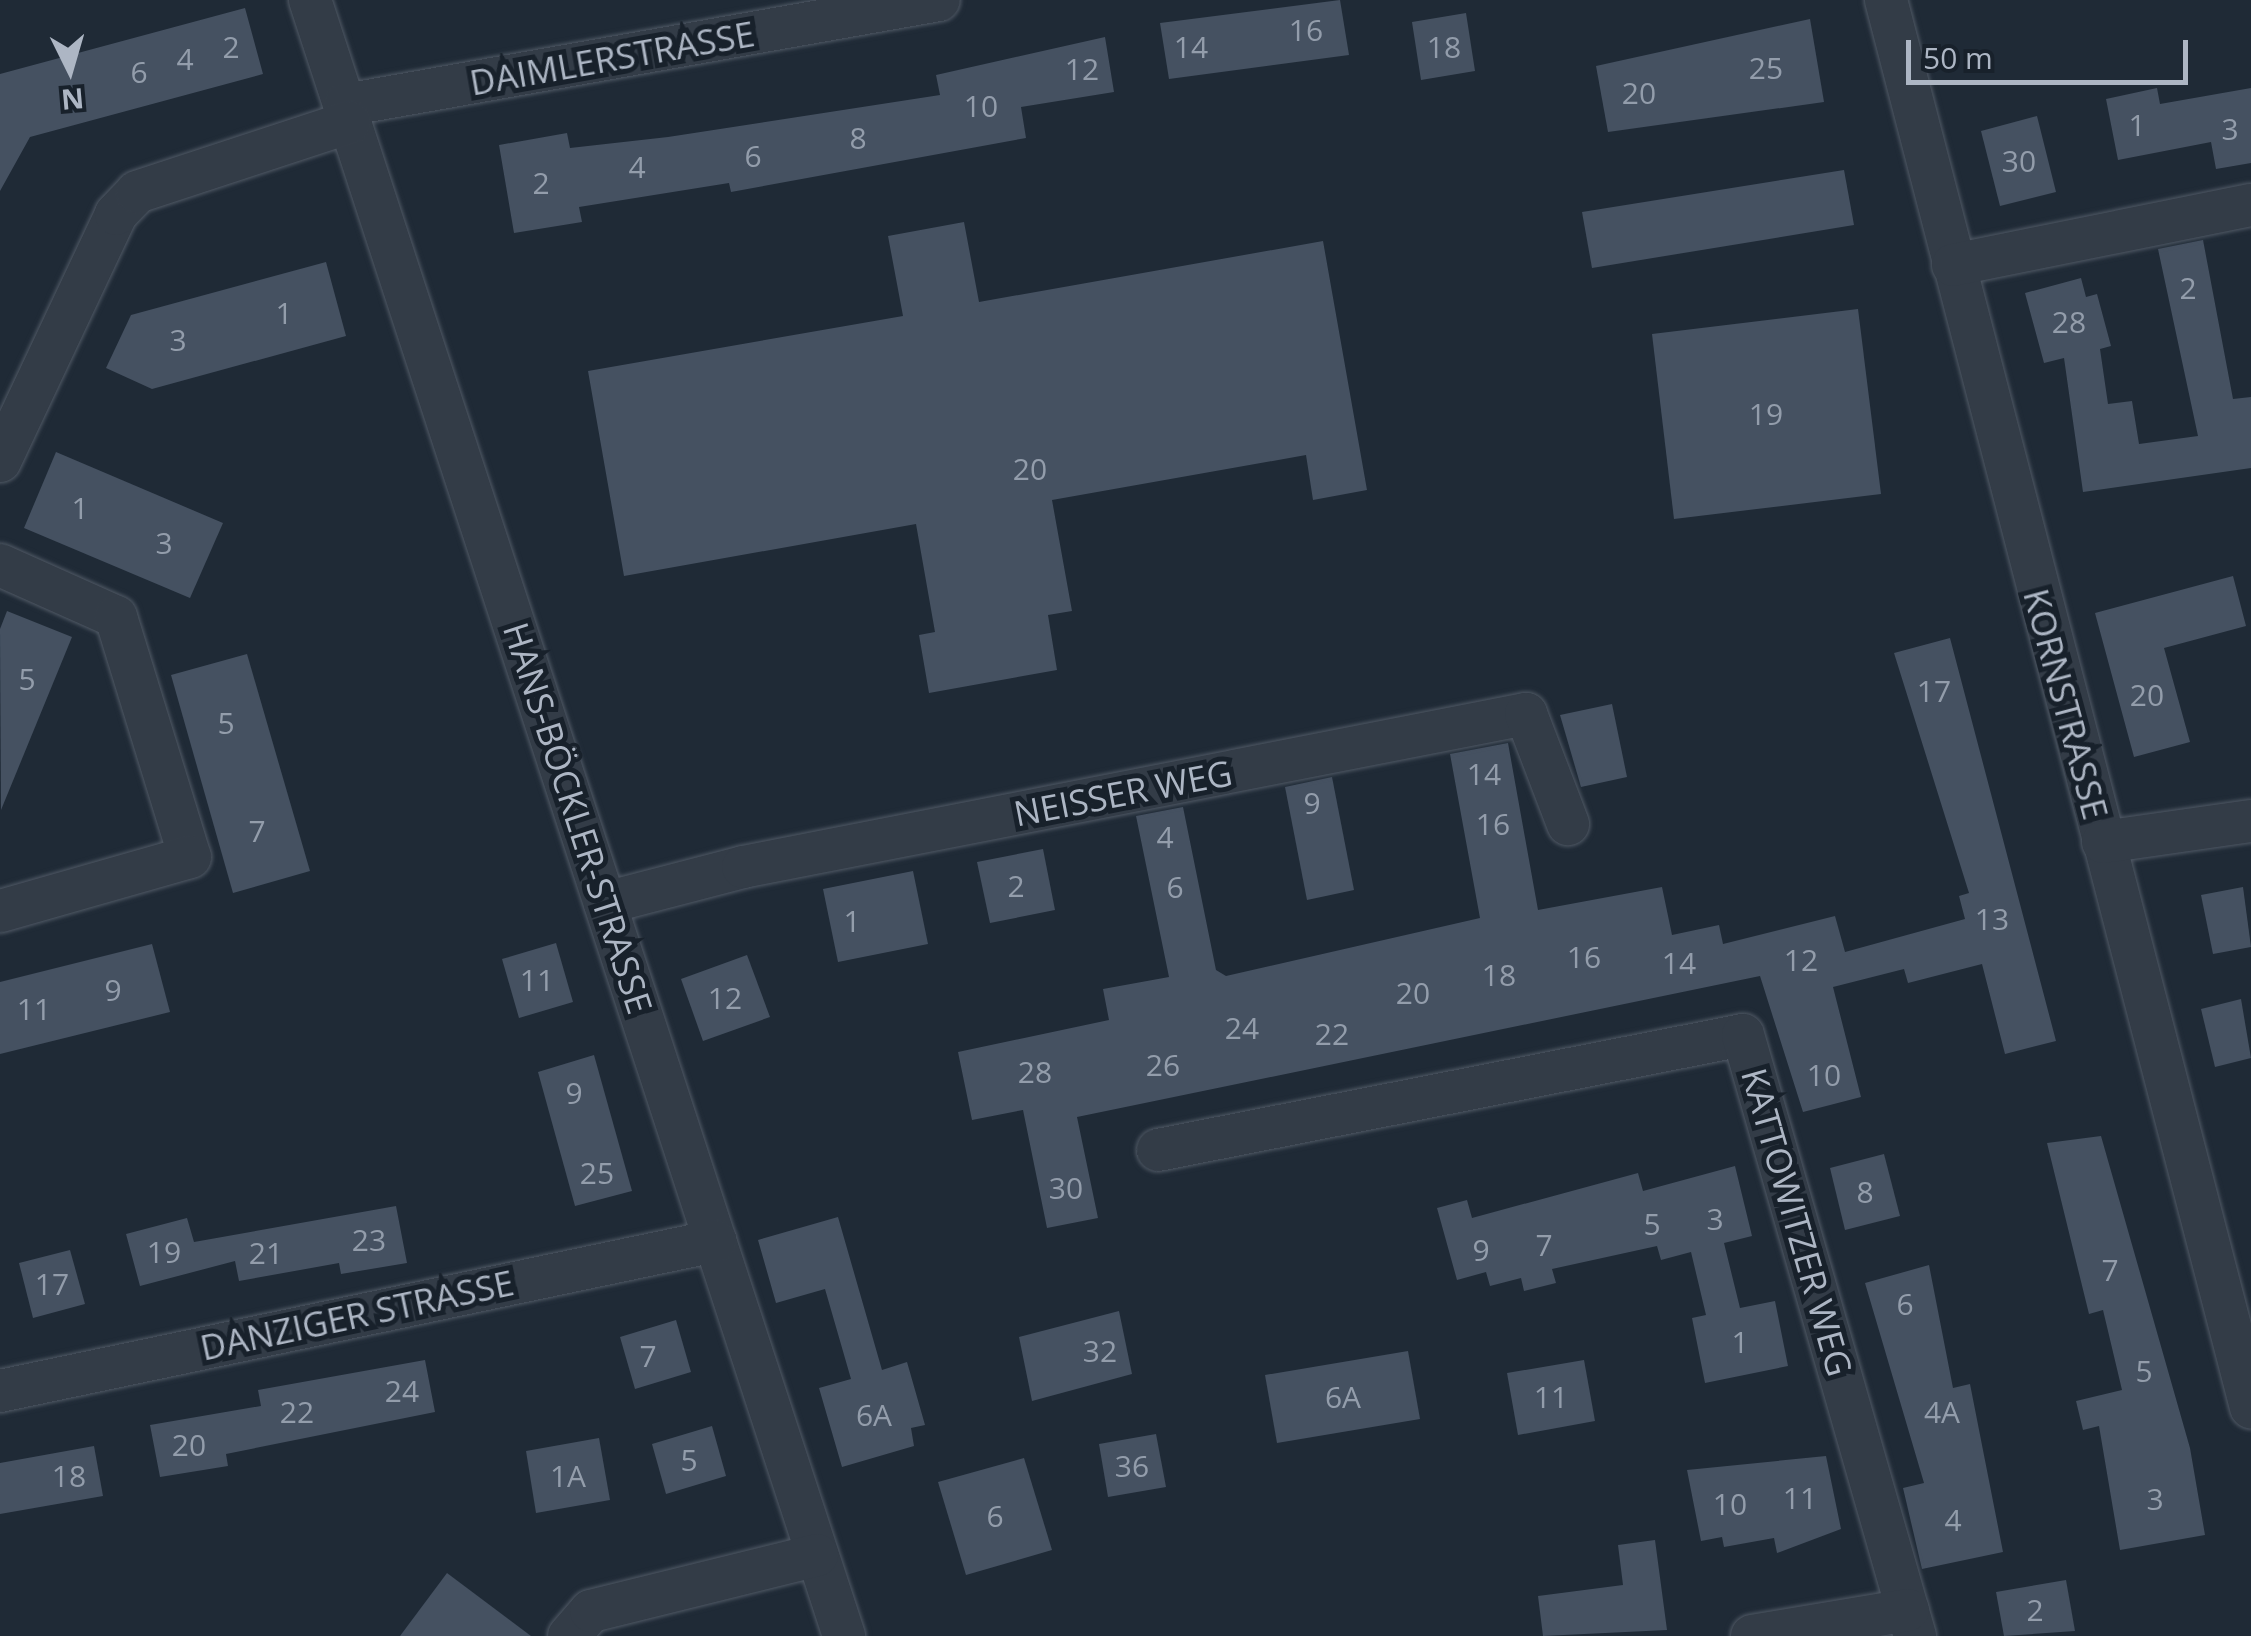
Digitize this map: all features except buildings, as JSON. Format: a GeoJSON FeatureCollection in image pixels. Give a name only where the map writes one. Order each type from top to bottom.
{"type":"FeatureCollection","features":[{"type":"Feature","properties":{"kind":"street","name":"HANS-BÖCKLER-STRASSE"},"geometry":{"type":"LineString","coordinates":[[310,0],[844,1636]]}},
{"type":"Feature","properties":{"kind":"street","name":"DAIMLERSTRASSE"},"geometry":{"type":"LineString","coordinates":[[0,462],[116,214],[136,192],[347,114],[939,0]]}},
{"type":"Feature","properties":{"kind":"street","name":"KORNSTRASSE"},"geometry":{"type":"LineString","coordinates":[[1886,0],[2251,1407]]}},
{"type":"Feature","properties":{"kind":"street"},"geometry":{"type":"LineString","coordinates":[[1953,265],[2251,205]]}},
{"type":"Feature","properties":{"kind":"street"},"geometry":{"type":"LineString","coordinates":[[0,566],[116,617],[190,857],[0,911]]}},
{"type":"Feature","properties":{"kind":"street","name":"NEISSER WEG"},"geometry":{"type":"LineString","coordinates":[[605,904],[743,867],[1526,714],[1568,824]]}},
{"type":"Feature","properties":{"kind":"street"},"geometry":{"type":"LineString","coordinates":[[2103,842],[2251,821]]}},
{"type":"Feature","properties":{"kind":"street","name":"KATTOWITZER WEG"},"geometry":{"type":"LineString","coordinates":[[1158,1150],[1743,1034],[1911,1623]]}},
{"type":"Feature","properties":{"kind":"street","name":"DANZIGER STRASSE"},"geometry":{"type":"LineString","coordinates":[[0,1391],[715,1242]]}},
{"type":"Feature","properties":{"kind":"street"},"geometry":{"type":"LineString","coordinates":[[570,1636],[591,1611],[817,1555]]}},
{"type":"Feature","properties":{"kind":"street"},"geometry":{"type":"LineString","coordinates":[[1752,1636],[1911,1623]]}}]}
